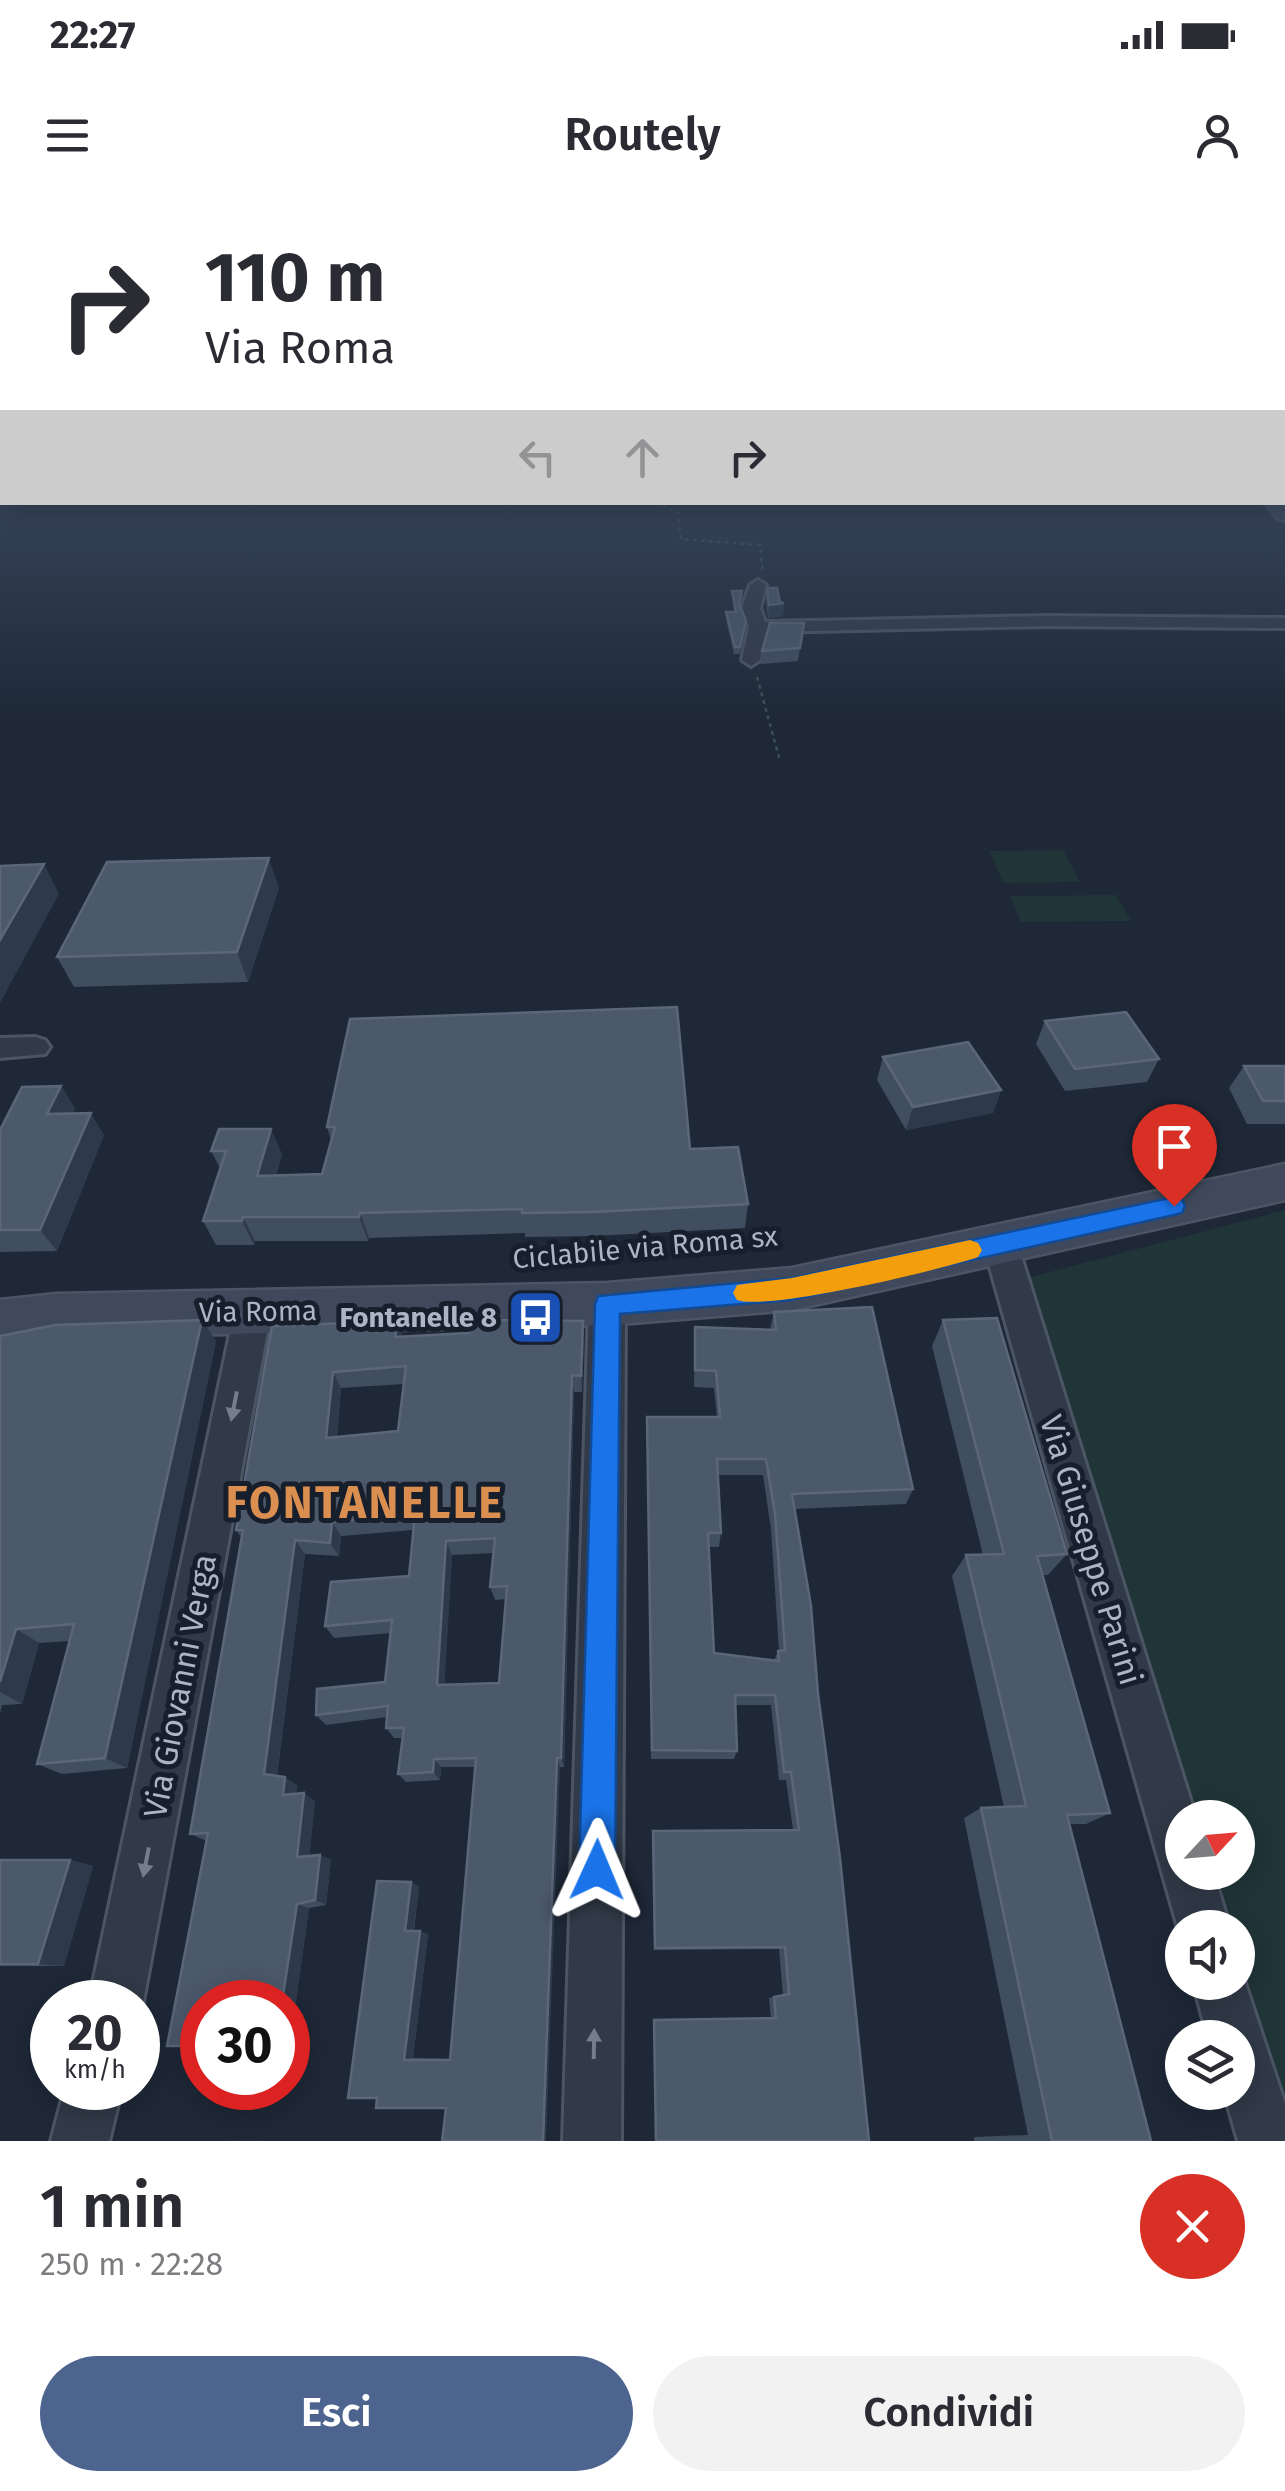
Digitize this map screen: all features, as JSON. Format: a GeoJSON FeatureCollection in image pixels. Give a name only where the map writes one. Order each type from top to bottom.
{"type":"FeatureCollection","features":[{"type":"Feature","properties":{"kind":"main road","name":"Via Roma"},"geometry":{"type":"LineString","coordinates":[[0,1322],[56,1316],[254,1310],[607,1304],[792,1289],[1285,1182]]}},
{"type":"Feature","properties":{"kind":"street"},"geometry":{"type":"LineString","coordinates":[[751,660],[758,627],[752,608],[758,585]]}},
{"type":"Feature","properties":{"kind":"street"},"geometry":{"type":"LineString","coordinates":[[758,627],[1046,621],[1285,623]]}},
{"type":"Feature","properties":{"kind":"street"},"geometry":{"type":"LineString","coordinates":[[0,1048],[35,1047]]}},
{"type":"Feature","properties":{"kind":"street","name":"Via Giuseppe Parini"},"geometry":{"type":"LineString","coordinates":[[1000,1243],[1165,1800]]}},
{"type":"Feature","properties":{"kind":"street"},"geometry":{"type":"LineString","coordinates":[[592,2141],[607,1304]]}},
{"type":"Feature","properties":{"kind":"street","name":"Via Giovanni Verga"},"geometry":{"type":"LineString","coordinates":[[120,1980],[254,1310]]}},
{"type":"Feature","properties":{"kind":"street"},"geometry":{"type":"LineString","coordinates":[[1255,2100],[1267,2141]]}},
{"type":"Feature","properties":{"kind":"street"},"geometry":{"type":"LineString","coordinates":[[80,2141],[88,2110]]}},
{"type":"Feature","properties":{"kind":"path"},"geometry":{"type":"LineString","coordinates":[[703,541],[760,545],[765,568],[758,585]]}},
{"type":"Feature","properties":{"kind":"path"},"geometry":{"type":"LineString","coordinates":[[751,660],[780,761]]}},
{"type":"Feature","properties":{"kind":"green space"},"geometry":{"type":"Polygon","coordinates":[[[1063,850],[1080,882],[1004,883],[989,851],[1063,850]]]}},
{"type":"Feature","properties":{"kind":"green space"},"geometry":{"type":"Polygon","coordinates":[[[1116,895],[1131,921],[1021,922],[1010,896],[1116,895]]]}},
{"type":"Feature","properties":{"kind":"green space"},"geometry":{"type":"Polygon","coordinates":[[[1285,1210],[1285,2116],[1250,2000],[1255,2000],[1255,1910],[1222,1910],[1215,1890],[1255,1890],[1255,1800],[1188,1800],[1027,1278],[1285,1210]]]}},
{"type":"Feature","properties":{"kind":"building"},"geometry":{"type":"Polygon","coordinates":[[[767,588],[777,588],[780,603],[784,603],[769,605],[767,588]]]}},
{"type":"Feature","properties":{"kind":"building"},"geometry":{"type":"Polygon","coordinates":[[[732,591],[742,591],[739,603],[746,621],[740,647],[735,647],[726,612],[736,612],[732,591]]]}},
{"type":"Feature","properties":{"kind":"building"},"geometry":{"type":"Polygon","coordinates":[[[770,623],[804,623],[800,648],[762,651],[770,623]]]}},
{"type":"Feature","properties":{"kind":"building"},"geometry":{"type":"Polygon","coordinates":[[[269,858],[237,952],[57,957],[107,862],[269,858]]]}},
{"type":"Feature","properties":{"kind":"building"},"geometry":{"type":"Polygon","coordinates":[[[44,864],[0,940],[0,866],[44,864]]]}},
{"type":"Feature","properties":{"kind":"building"},"geometry":{"type":"Polygon","coordinates":[[[677,1007],[690,1149],[738,1147],[748,1204],[593,1212],[522,1213],[522,1209],[203,1221],[226,1151],[211,1151],[219,1129],[271,1129],[257,1176],[322,1174],[335,1127],[327,1127],[350,1019],[677,1007]]]}},
{"type":"Feature","properties":{"kind":"building"},"geometry":{"type":"Polygon","coordinates":[[[1126,1012],[1159,1059],[1075,1069],[1045,1021],[1126,1012]]]}},
{"type":"Feature","properties":{"kind":"building"},"geometry":{"type":"Polygon","coordinates":[[[968,1042],[1001,1090],[913,1107],[883,1057],[968,1042]]]}},
{"type":"Feature","properties":{"kind":"building"},"geometry":{"type":"Polygon","coordinates":[[[1244,1066],[1285,1066],[1285,1101],[1263,1101],[1244,1066]]]}},
{"type":"Feature","properties":{"kind":"building"},"geometry":{"type":"Polygon","coordinates":[[[61,1086],[47,1114],[91,1113],[40,1230],[0,1230],[0,1130],[22,1087],[61,1086]]]}},
{"type":"Feature","properties":{"kind":"building"},"geometry":{"type":"Polygon","coordinates":[[[872,1307],[913,1489],[792,1494],[811,1606],[869,2141],[656,2141],[654,2020],[776,2018],[774,1997],[789,1994],[785,1947],[655,1948],[653,1831],[799,1830],[791,1772],[784,1772],[775,1695],[735,1695],[737,1751],[652,1750],[647,1417],[720,1417],[716,1371],[695,1370],[695,1327],[776,1330],[774,1312],[872,1307]],[[717,1459],[721,1533],[708,1533],[714,1653],[779,1661],[778,1651],[785,1650],[775,1514],[766,1459],[717,1459]]]}},
{"type":"Feature","properties":{"kind":"building"},"geometry":{"type":"Polygon","coordinates":[[[997,1318],[1067,1554],[1037,1556],[1110,1813],[1067,1815],[1151,2141],[1052,2141],[981,1808],[1026,1806],[966,1555],[1004,1554],[943,1320],[997,1318]]]}},
{"type":"Feature","properties":{"kind":"building"},"geometry":{"type":"Polygon","coordinates":[[[202,1320],[105,1758],[37,1764],[74,1624],[16,1629],[0,1682],[0,1336],[55,1325],[202,1320]]]}},
{"type":"Feature","properties":{"kind":"building"},"geometry":{"type":"Polygon","coordinates":[[[471,1320],[583,1321],[581,1376],[572,1375],[561,1758],[557,1758],[543,2141],[442,2141],[446,2108],[376,2108],[377,2098],[348,2098],[377,1881],[411,1882],[405,1931],[420,1931],[404,2060],[450,2060],[476,1758],[434,1759],[433,1772],[398,1774],[404,1728],[386,1728],[388,1706],[316,1715],[317,1689],[385,1682],[392,1620],[325,1626],[331,1582],[409,1576],[415,1514],[332,1522],[330,1543],[295,1540],[264,1774],[285,1777],[283,1795],[304,1793],[297,1857],[320,1855],[315,1900],[297,1904],[285,1980],[180,1980],[180,2046],[167,2046],[208,1833],[190,1834],[243,1530],[236,1530],[272,1326],[398,1321],[395,1337],[469,1333],[471,1320]],[[406,1366],[333,1372],[326,1438],[398,1431],[406,1366]],[[495,1538],[446,1541],[437,1685],[499,1683],[507,1586],[490,1587],[495,1538]]]}},
{"type":"Feature","properties":{"kind":"building"},"geometry":{"type":"Polygon","coordinates":[[[0,1860],[70,1860],[38,1964],[0,1964],[0,1860]]]}},
{"type":"Feature","properties":{"kind":"slow traffic"},"geometry":{"type":"LineString","coordinates":[[746,1293],[792,1289],[970,1250]]}},
{"type":"Feature","properties":{"kind":"place","name":"Fontanelle 8"},"geometry":{"type":"Point","coordinates":[536,1317]}},
{"type":"Feature","properties":{"kind":"district","name":"FONTANELLE"},"geometry":{"type":"Point","coordinates":[365,1502]}},
{"type":"Feature","properties":{"kind":"route"},"geometry":{"type":"LineString","coordinates":[[597,1870],[607,1304],[792,1289],[1174,1206]]}}]}
